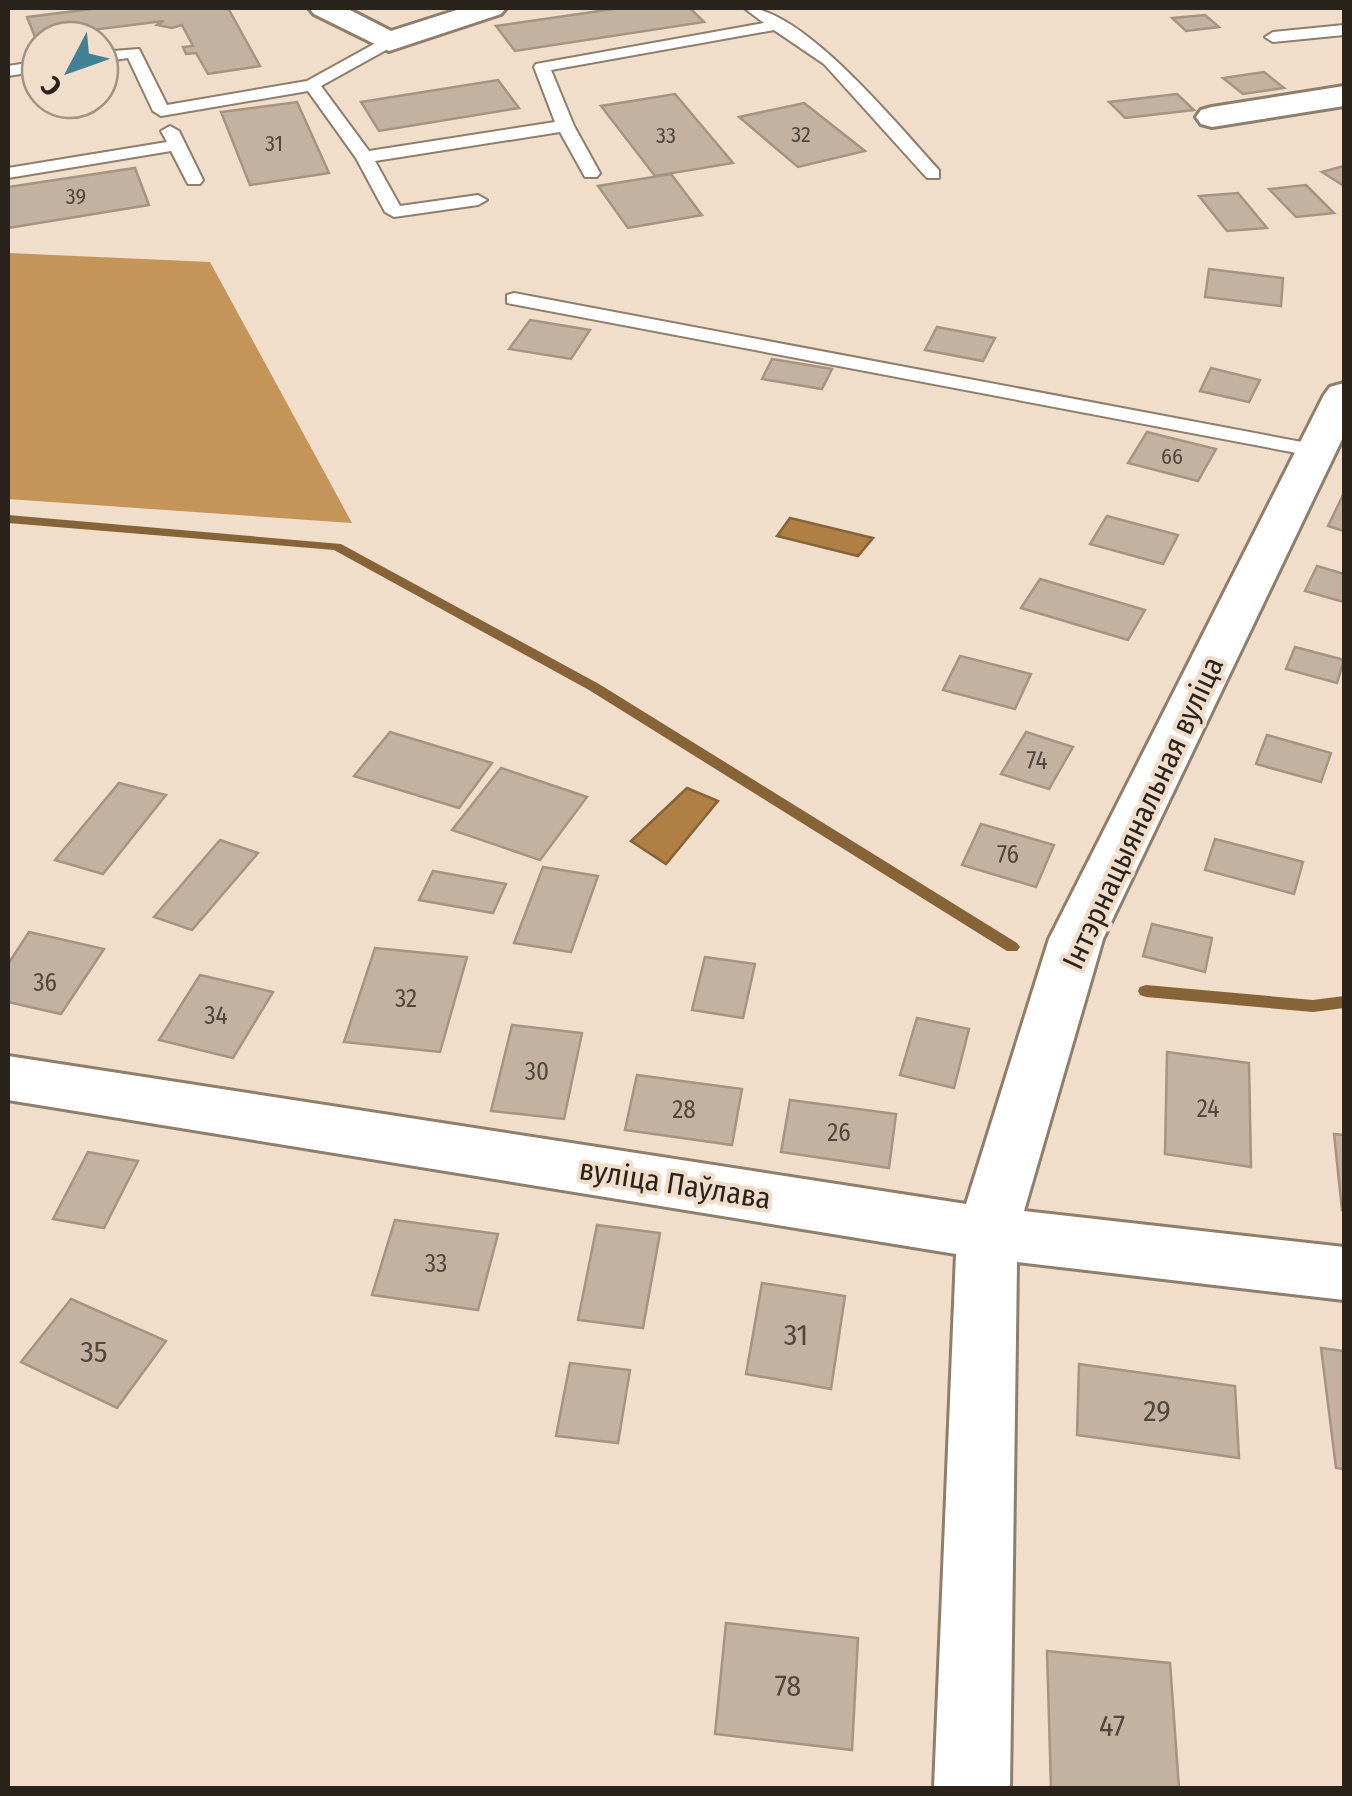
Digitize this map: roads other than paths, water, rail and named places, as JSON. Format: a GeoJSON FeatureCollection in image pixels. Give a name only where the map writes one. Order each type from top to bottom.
{"type":"FeatureCollection","features":[{"type":"Feature","properties":{"kind":"street"},"geometry":{"type":"LineString","coordinates":[[324,8],[389,42],[491,8]]}},
{"type":"Feature","properties":{"kind":"street"},"geometry":{"type":"LineString","coordinates":[[1212,117],[1344,96]]}},
{"type":"Feature","properties":{"kind":"street","name":"Інтэрнацыянальная вуліца"},"geometry":{"type":"LineString","coordinates":[[972,1788],[987,1233],[1076,939],[1344,395]]}},
{"type":"Feature","properties":{"kind":"street","name":"вуліца Паўлава"},"geometry":{"type":"LineString","coordinates":[[8,1078],[987,1233],[1344,1274]]}},
{"type":"Feature","properties":{"kind":"lane"},"geometry":{"type":"LineString","coordinates":[[752,8],[830,61],[933,174]]}},
{"type":"Feature","properties":{"kind":"lane"},"geometry":{"type":"LineString","coordinates":[[591,173],[565,126],[542,67],[778,26]]}},
{"type":"Feature","properties":{"kind":"lane"},"geometry":{"type":"LineString","coordinates":[[1272,36],[1344,30]]}},
{"type":"Feature","properties":{"kind":"lane"},"geometry":{"type":"LineString","coordinates":[[160,111],[312,85],[389,42]]}},
{"type":"Feature","properties":{"kind":"lane"},"geometry":{"type":"LineString","coordinates":[[120,54],[133,52],[194,180]]}},
{"type":"Feature","properties":{"kind":"lane"},"geometry":{"type":"LineString","coordinates":[[312,85],[364,157],[394,212],[478,200]]}},
{"type":"Feature","properties":{"kind":"lane"},"geometry":{"type":"LineString","coordinates":[[364,157],[565,126]]}},
{"type":"Feature","properties":{"kind":"lane"},"geometry":{"type":"LineString","coordinates":[[8,173],[176,145]]}},
{"type":"Feature","properties":{"kind":"lane"},"geometry":{"type":"LineString","coordinates":[[514,299],[1318,451]]}},
{"type":"Feature","properties":{"kind":"waterway"},"geometry":{"type":"LineString","coordinates":[[8,519],[337,547],[594,687],[1012,947]]}},
{"type":"Feature","properties":{"kind":"waterway"},"geometry":{"type":"LineString","coordinates":[[1146,991],[1313,1006],[1344,1002]]}}]}
